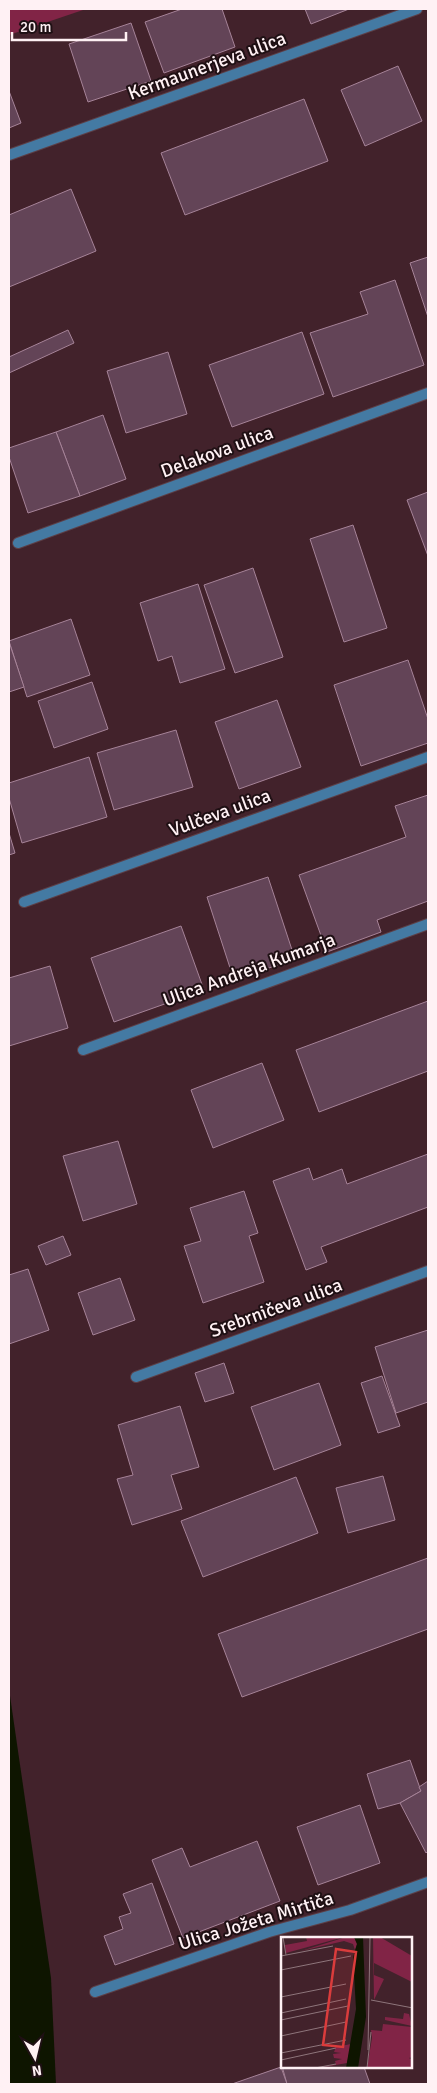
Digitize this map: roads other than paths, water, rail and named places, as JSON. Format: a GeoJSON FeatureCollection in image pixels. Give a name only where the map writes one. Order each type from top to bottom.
{"type":"FeatureCollection","features":[{"type":"Feature","properties":{"kind":"street","name":"Kermaunerjeva ulica"},"geometry":{"type":"LineString","coordinates":[[9,155],[417,9]]}},
{"type":"Feature","properties":{"kind":"street","name":"Delakova ulica"},"geometry":{"type":"LineString","coordinates":[[18,543],[428,394]]}},
{"type":"Feature","properties":{"kind":"street","name":"Vulčeva ulica"},"geometry":{"type":"LineString","coordinates":[[24,902],[428,757]]}},
{"type":"Feature","properties":{"kind":"street","name":"Ulica Andreja Kumarja"},"geometry":{"type":"LineString","coordinates":[[83,1050],[428,924]]}},
{"type":"Feature","properties":{"kind":"street","name":"Srebrničeva ulica"},"geometry":{"type":"LineString","coordinates":[[136,1377],[428,1271]]}},
{"type":"Feature","properties":{"kind":"street","name":"Ulica Jožeta Mirtiča"},"geometry":{"type":"LineString","coordinates":[[95,1992],[269,1932],[350,1910],[428,1882]]}}]}
